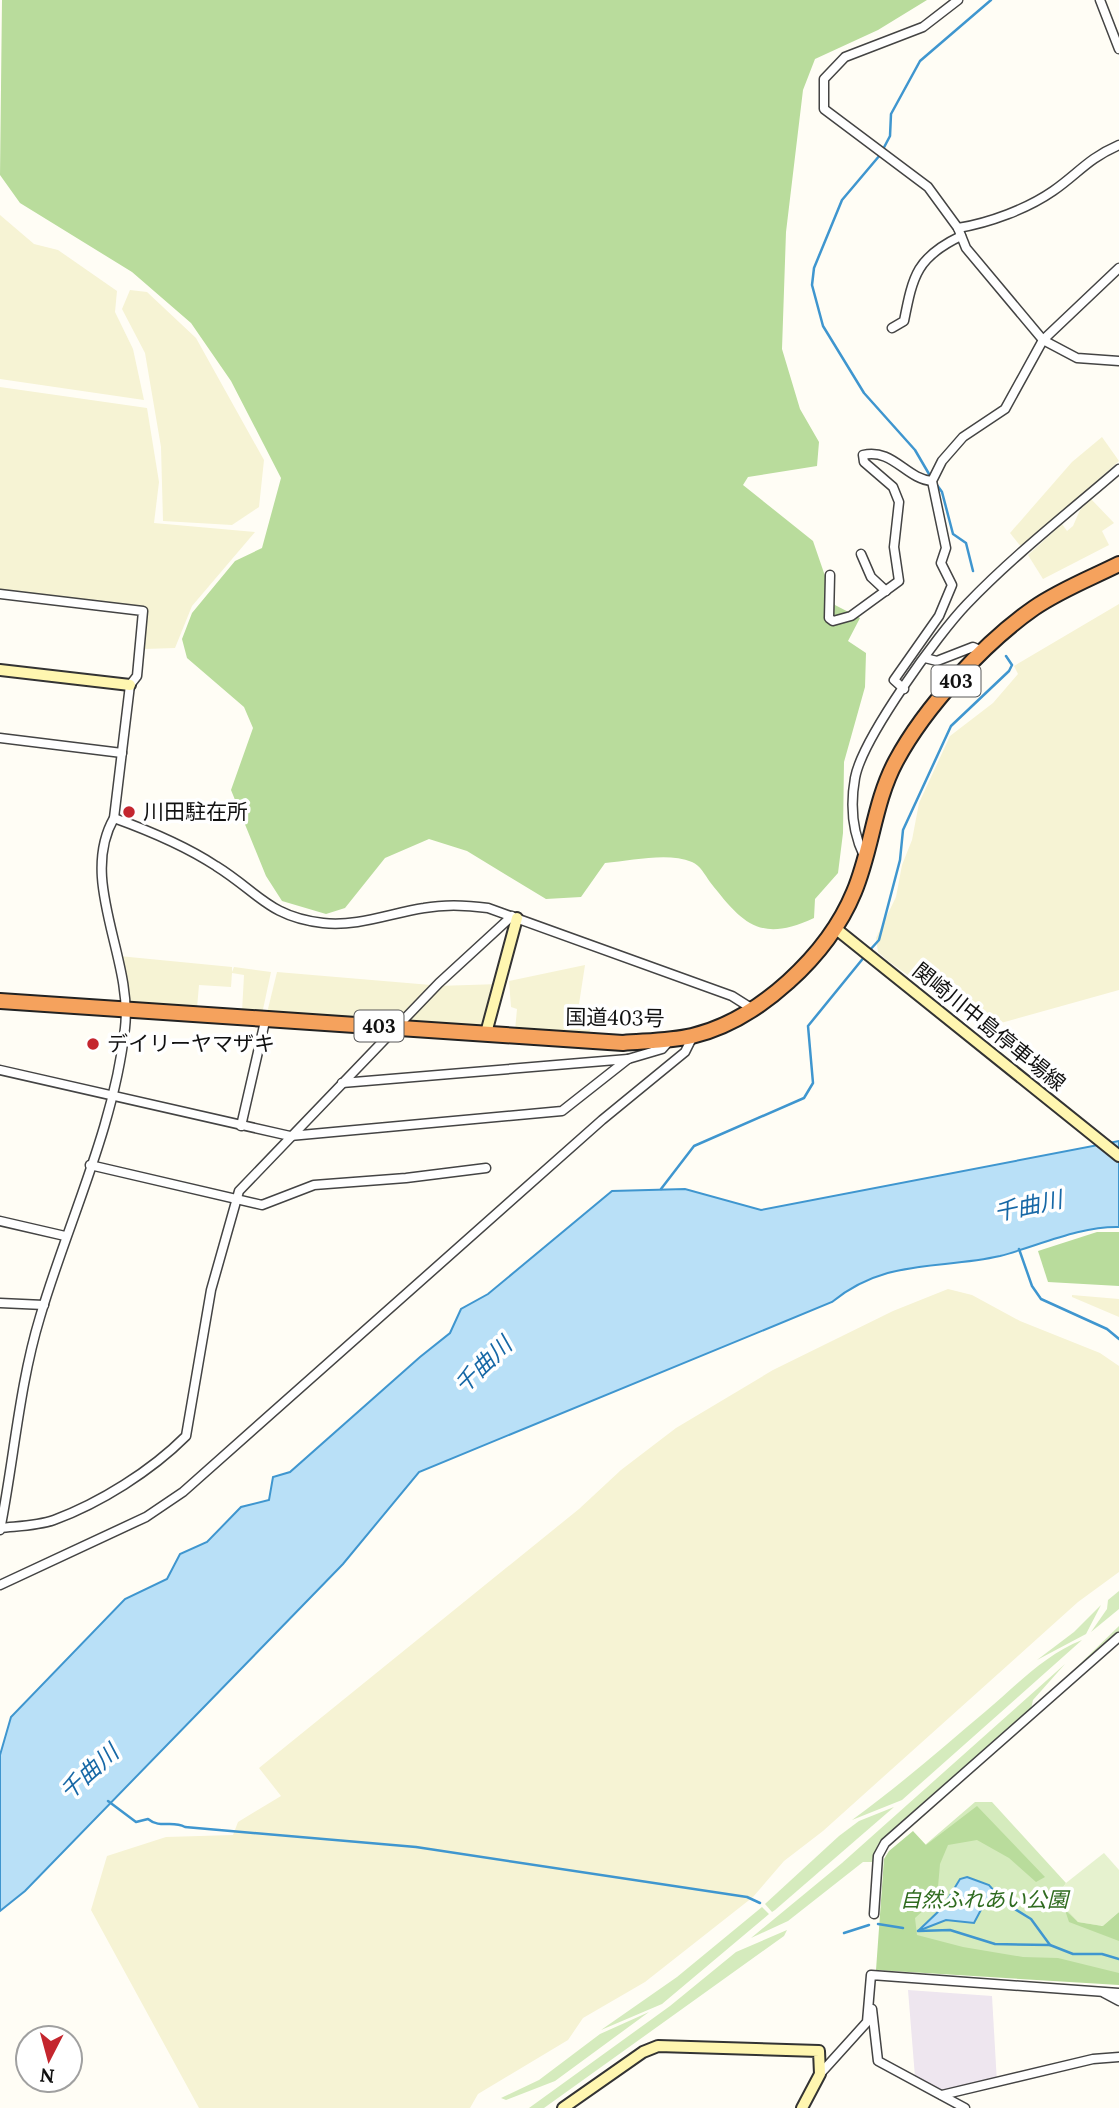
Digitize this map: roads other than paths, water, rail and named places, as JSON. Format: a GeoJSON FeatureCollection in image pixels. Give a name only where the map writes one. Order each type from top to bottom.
{"type":"FeatureCollection","features":[{"type":"Feature","properties":{"kind":"highway","name":"国道403号"},"geometry":{"type":"LineString","coordinates":[[0,1000],[623,1043],[693,1036],[729,1023],[793,975],[840,932],[866,859],[881,793],[897,759],[940,699],[982,651],[1036,607],[1119,564]]}},
{"type":"Feature","properties":{"kind":"street"},"geometry":{"type":"LineString","coordinates":[[958,0],[923,27],[845,57],[824,79],[824,109],[928,187],[960,232],[966,248],[1043,340],[1077,358],[1119,361]]}},
{"type":"Feature","properties":{"kind":"street"},"geometry":{"type":"LineString","coordinates":[[1100,0],[1119,49]]}},
{"type":"Feature","properties":{"kind":"street"},"geometry":{"type":"LineString","coordinates":[[892,328],[904,321],[911,282],[920,264],[938,247],[960,232],[1018,209],[1054,191],[1091,157],[1119,145]]}},
{"type":"Feature","properties":{"kind":"street"},"geometry":{"type":"LineString","coordinates":[[904,689],[894,680],[939,616],[953,585],[941,563],[946,548],[932,481],[951,447],[1005,409],[1043,340],[1119,268]]}},
{"type":"Feature","properties":{"kind":"street"},"geometry":{"type":"LineString","coordinates":[[830,575],[829,618],[833,621],[851,616],[899,581],[894,547],[900,502],[893,487],[862,458],[868,454],[883,454],[920,477],[932,481]]}},
{"type":"Feature","properties":{"kind":"street"},"geometry":{"type":"LineString","coordinates":[[866,859],[857,842],[852,814],[855,776],[873,735],[925,658],[969,601],[1119,469]]}},
{"type":"Feature","properties":{"kind":"street"},"geometry":{"type":"LineString","coordinates":[[861,554],[872,577],[886,591]]}},
{"type":"Feature","properties":{"kind":"street"},"geometry":{"type":"LineString","coordinates":[[0,594],[144,611],[137,676],[130,685],[114,818],[104,836],[101,891],[119,951],[127,1009],[114,1097],[65,1236],[44,1305],[0,1529],[52,1520],[110,1491],[169,1453],[186,1436],[211,1290],[239,1191],[395,1027],[514,917]]}},
{"type":"Feature","properties":{"kind":"street"},"geometry":{"type":"LineString","coordinates":[[925,658],[937,661],[973,647],[982,651]]}},
{"type":"Feature","properties":{"kind":"street"},"geometry":{"type":"LineString","coordinates":[[0,670],[130,685]]}},
{"type":"Feature","properties":{"kind":"street"},"geometry":{"type":"LineString","coordinates":[[0,738],[122,753]]}},
{"type":"Feature","properties":{"kind":"street"},"geometry":{"type":"LineString","coordinates":[[114,818],[183,846],[218,867],[278,913],[323,923],[351,923],[427,907],[466,905],[514,917],[735,997],[751,1009]]}},
{"type":"Feature","properties":{"kind":"street"},"geometry":{"type":"LineString","coordinates":[[486,1033],[514,917]]}},
{"type":"Feature","properties":{"kind":"street","name":"関崎川中島停車場線"},"geometry":{"type":"LineString","coordinates":[[840,932],[1119,1156]]}},
{"type":"Feature","properties":{"kind":"street"},"geometry":{"type":"LineString","coordinates":[[729,1023],[735,1010],[735,997]]}},
{"type":"Feature","properties":{"kind":"street"},"geometry":{"type":"LineString","coordinates":[[241,1126],[266,1017]]}},
{"type":"Feature","properties":{"kind":"street"},"geometry":{"type":"LineString","coordinates":[[0,1586],[146,1517],[183,1492],[602,1120],[685,1052],[693,1036]]}},
{"type":"Feature","properties":{"kind":"street"},"geometry":{"type":"LineString","coordinates":[[342,1083],[628,1059],[662,1049],[670,1040]]}},
{"type":"Feature","properties":{"kind":"street"},"geometry":{"type":"LineString","coordinates":[[0,1070],[290,1136],[562,1111],[628,1059]]}},
{"type":"Feature","properties":{"kind":"street"},"geometry":{"type":"LineString","coordinates":[[90,1164],[262,1205],[314,1185],[486,1168]]}},
{"type":"Feature","properties":{"kind":"street"},"geometry":{"type":"LineString","coordinates":[[0,1221],[65,1236]]}},
{"type":"Feature","properties":{"kind":"street"},"geometry":{"type":"LineString","coordinates":[[0,1303],[44,1305]]}},
{"type":"Feature","properties":{"kind":"street"},"geometry":{"type":"LineString","coordinates":[[874,1914],[878,1856],[885,1843],[1119,1637]]}},
{"type":"Feature","properties":{"kind":"street"},"geometry":{"type":"LineString","coordinates":[[802,2108],[820,2074],[867,2022],[871,1975],[1119,1993]]}},
{"type":"Feature","properties":{"kind":"street"},"geometry":{"type":"LineString","coordinates":[[870,1991],[878,2061],[965,2108]]}},
{"type":"Feature","properties":{"kind":"street"},"geometry":{"type":"LineString","coordinates":[[1102,1992],[1119,2001]]}},
{"type":"Feature","properties":{"kind":"street"},"geometry":{"type":"LineString","coordinates":[[563,2108],[649,2048],[658,2046],[818,2051],[820,2074]]}},
{"type":"Feature","properties":{"kind":"street"},"geometry":{"type":"LineString","coordinates":[[942,2095],[1093,2059],[1119,2057]]}},
{"type":"Feature","properties":{"kind":"water","name":"千曲川"},"geometry":{"type":"Polygon","coordinates":[[[1119,1141],[1119,1227],[1074,1233],[1000,1256],[913,1268],[872,1278],[832,1302],[419,1472],[343,1564],[25,1891],[0,1911],[0,1755],[11,1717],[125,1599],[167,1579],[180,1554],[207,1542],[241,1507],[269,1500],[273,1477],[290,1472],[450,1333],[461,1309],[488,1294],[612,1191],[685,1189],[761,1210],[1119,1141]]]}},
{"type":"Feature","properties":{"kind":"water"},"geometry":{"type":"Polygon","coordinates":[[[967,1877],[989,1885],[1005,1903],[983,1906],[974,1923],[946,1920],[918,1931],[943,1907],[960,1879],[967,1877]]]}},
{"type":"Feature","properties":{"kind":"waterway"},"geometry":{"type":"LineString","coordinates":[[929,474],[915,450],[864,393],[823,326],[812,285],[814,268],[842,200],[880,155],[890,136],[891,114],[920,61],[991,0]]}},
{"type":"Feature","properties":{"kind":"waterway"},"geometry":{"type":"LineString","coordinates":[[937,485],[942,492],[953,534],[966,543],[973,571]]}},
{"type":"Feature","properties":{"kind":"waterway"},"geometry":{"type":"LineString","coordinates":[[869,951],[879,940],[900,860],[903,830],[951,726],[1009,671],[1012,665],[1006,656]]}},
{"type":"Feature","properties":{"kind":"waterway"},"geometry":{"type":"LineString","coordinates":[[661,1189],[694,1146],[804,1098],[813,1083],[808,1026],[865,956]]}},
{"type":"Feature","properties":{"kind":"waterway"},"geometry":{"type":"LineString","coordinates":[[1019,1249],[1032,1286],[1041,1299],[1107,1329],[1119,1339]]}},
{"type":"Feature","properties":{"kind":"waterway"},"geometry":{"type":"LineString","coordinates":[[108,1801],[136,1822],[148,1819],[185,1827],[416,1847],[747,1897],[760,1903]]}},
{"type":"Feature","properties":{"kind":"waterway"},"geometry":{"type":"LineString","coordinates":[[1002,1901],[1031,1919],[1050,1945]]}},
{"type":"Feature","properties":{"kind":"waterway"},"geometry":{"type":"LineString","coordinates":[[878,1924],[903,1928]]}},
{"type":"Feature","properties":{"kind":"waterway"},"geometry":{"type":"LineString","coordinates":[[844,1933],[869,1925]]}},
{"type":"Feature","properties":{"kind":"waterway"},"geometry":{"type":"LineString","coordinates":[[918,1931],[950,1930],[995,1944],[1050,1945],[1073,1954],[1102,1954],[1119,1959]]}},
{"type":"Feature","properties":{"kind":"place","name":"川田駐在所"},"geometry":{"type":"Point","coordinates":[129,812]}},
{"type":"Feature","properties":{"kind":"place","name":"デイリーヤマザキ"},"geometry":{"type":"Point","coordinates":[93,1044]}},
{"type":"Feature","properties":{"kind":"park label","name":"自然ふれあい公園"},"geometry":{"type":"Point","coordinates":[984,1900]}}]}
